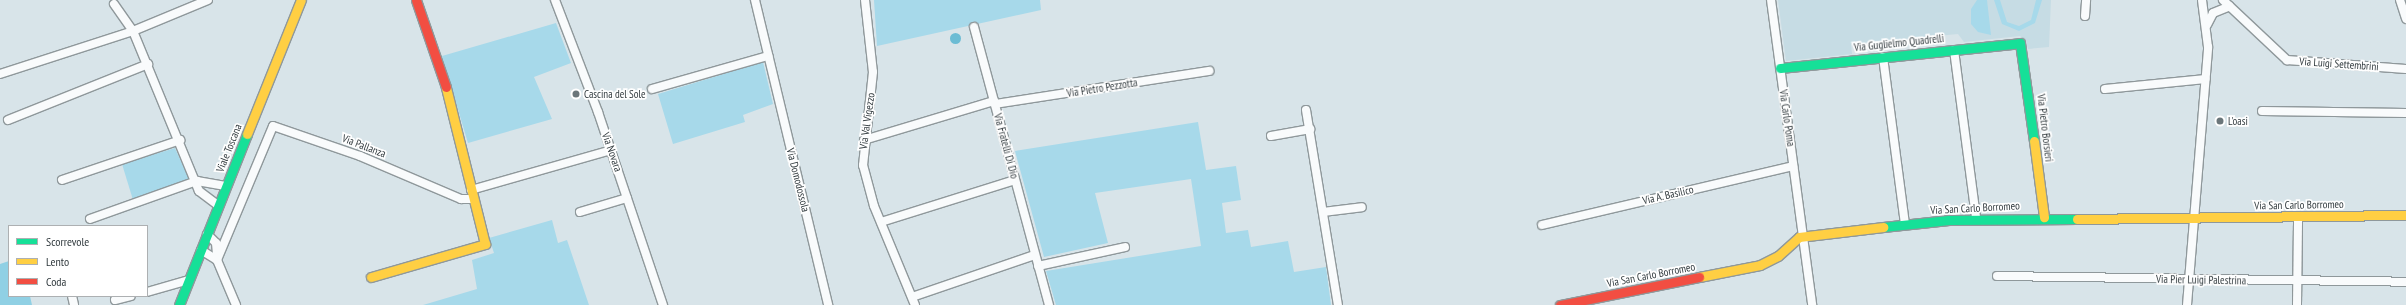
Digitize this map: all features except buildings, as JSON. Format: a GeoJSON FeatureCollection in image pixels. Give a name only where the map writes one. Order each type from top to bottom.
{"type":"FeatureCollection","features":[{"type":"Feature","properties":{"kind":"street"},"geometry":{"type":"LineString","coordinates":[[0,74],[133,31],[208,0]]}},
{"type":"Feature","properties":{"kind":"street","name":"Viale Toscana"},"geometry":{"type":"LineString","coordinates":[[179,305],[301,0]]}},
{"type":"Feature","properties":{"kind":"street"},"geometry":{"type":"LineString","coordinates":[[371,277],[485,244],[472,199],[456,116],[416,0]]}},
{"type":"Feature","properties":{"kind":"street","name":"Via Novara"},"geometry":{"type":"LineString","coordinates":[[556,0],[611,150],[663,305]]}},
{"type":"Feature","properties":{"kind":"street","name":"Via Domodossola"},"geometry":{"type":"LineString","coordinates":[[755,0],[828,305]]}},
{"type":"Feature","properties":{"kind":"street","name":"Via Val Vigezzo"},"geometry":{"type":"LineString","coordinates":[[865,0],[873,72],[864,140],[865,173],[881,222],[915,305]]}},
{"type":"Feature","properties":{"kind":"street","name":"Via Carlo Poma"},"geometry":{"type":"LineString","coordinates":[[1771,0],[1812,305]]}},
{"type":"Feature","properties":{"kind":"street"},"geometry":{"type":"LineString","coordinates":[[2085,16],[2086,0]]}},
{"type":"Feature","properties":{"kind":"street"},"geometry":{"type":"LineString","coordinates":[[2187,305],[2206,79],[2207,25],[2202,0]]}},
{"type":"Feature","properties":{"kind":"street"},"geometry":{"type":"LineString","coordinates":[[2400,0],[2406,19]]}},
{"type":"Feature","properties":{"kind":"street"},"geometry":{"type":"LineString","coordinates":[[2207,25],[2213,14],[2226,3]]}},
{"type":"Feature","properties":{"kind":"street","name":"Via Luigi Settembrini"},"geometry":{"type":"LineString","coordinates":[[2226,3],[2287,60],[2406,69]]}},
{"type":"Feature","properties":{"kind":"street"},"geometry":{"type":"LineString","coordinates":[[114,4],[133,31],[197,181],[200,193],[219,206]]}},
{"type":"Feature","properties":{"kind":"street","name":"Via Fratelli Di Dio"},"geometry":{"type":"LineString","coordinates":[[974,27],[1048,305]]}},
{"type":"Feature","properties":{"kind":"street","name":"Via Guglielmo Quadrelli"},"geometry":{"type":"LineString","coordinates":[[1780,68],[2020,43]]}},
{"type":"Feature","properties":{"kind":"street","name":"Via Pietro Borsieri"},"geometry":{"type":"LineString","coordinates":[[2020,43],[2044,217]]}},
{"type":"Feature","properties":{"kind":"street"},"geometry":{"type":"LineString","coordinates":[[1954,50],[1976,218]]}},
{"type":"Feature","properties":{"kind":"street"},"geometry":{"type":"LineString","coordinates":[[652,89],[768,56]]}},
{"type":"Feature","properties":{"kind":"street"},"geometry":{"type":"LineString","coordinates":[[1883,57],[1905,225]]}},
{"type":"Feature","properties":{"kind":"street"},"geometry":{"type":"LineString","coordinates":[[8,120],[148,64]]}},
{"type":"Feature","properties":{"kind":"street","name":"Via Pietro Pezzotta"},"geometry":{"type":"LineString","coordinates":[[864,140],[994,102],[1209,71]]}},
{"type":"Feature","properties":{"kind":"street"},"geometry":{"type":"LineString","coordinates":[[2105,89],[2206,79]]}},
{"type":"Feature","properties":{"kind":"street"},"geometry":{"type":"LineString","coordinates":[[1306,110],[1338,305]]}},
{"type":"Feature","properties":{"kind":"street"},"geometry":{"type":"LineString","coordinates":[[2262,111],[2406,113]]}},
{"type":"Feature","properties":{"kind":"street","name":"Via Pallanza"},"geometry":{"type":"LineString","coordinates":[[217,260],[273,126],[360,156],[461,199],[472,199]]}},
{"type":"Feature","properties":{"kind":"street"},"geometry":{"type":"LineString","coordinates":[[1272,136],[1310,130]]}},
{"type":"Feature","properties":{"kind":"street"},"geometry":{"type":"LineString","coordinates":[[62,180],[180,140]]}},
{"type":"Feature","properties":{"kind":"street"},"geometry":{"type":"LineString","coordinates":[[470,190],[611,150]]}},
{"type":"Feature","properties":{"kind":"street","name":"Via A. Basilico"},"geometry":{"type":"LineString","coordinates":[[1542,225],[1793,166]]}},
{"type":"Feature","properties":{"kind":"street"},"geometry":{"type":"LineString","coordinates":[[881,222],[1015,180]]}},
{"type":"Feature","properties":{"kind":"street"},"geometry":{"type":"LineString","coordinates":[[90,219],[197,181],[226,186]]}},
{"type":"Feature","properties":{"kind":"street"},"geometry":{"type":"LineString","coordinates":[[580,212],[627,198]]}},
{"type":"Feature","properties":{"kind":"street"},"geometry":{"type":"LineString","coordinates":[[1323,212],[1362,207]]}},
{"type":"Feature","properties":{"kind":"street","name":"Via San Carlo Borromeo"},"geometry":{"type":"LineString","coordinates":[[1560,305],[1760,265],[1776,258],[1802,236],[1905,225],[1976,218],[2195,217],[2298,219],[2406,215]]}},
{"type":"Feature","properties":{"kind":"street"},"geometry":{"type":"LineString","coordinates":[[2297,305],[2298,219]]}},
{"type":"Feature","properties":{"kind":"street"},"geometry":{"type":"LineString","coordinates":[[207,234],[216,243],[217,260],[236,305]]}},
{"type":"Feature","properties":{"kind":"street"},"geometry":{"type":"LineString","coordinates":[[1038,266],[1126,247]]}},
{"type":"Feature","properties":{"kind":"street"},"geometry":{"type":"LineString","coordinates":[[201,250],[217,260]]}},
{"type":"Feature","properties":{"kind":"street"},"geometry":{"type":"LineString","coordinates":[[912,297],[1035,255]]}},
{"type":"Feature","properties":{"kind":"street","name":"Via Pier Luigi Palestrina"},"geometry":{"type":"LineString","coordinates":[[1997,276],[2406,282]]}},
{"type":"Feature","properties":{"kind":"street"},"geometry":{"type":"LineString","coordinates":[[148,292],[188,280]]}},
{"type":"Feature","properties":{"kind":"street"},"geometry":{"type":"LineString","coordinates":[[116,300],[127,297]]}},
{"type":"Feature","properties":{"kind":"shaded area"},"geometry":{"type":"Polygon","coordinates":[[[874,0],[1040,0],[1041,10],[877,46],[874,0]]]}},
{"type":"Feature","properties":{"kind":"shaded area"},"geometry":{"type":"Polygon","coordinates":[[[1778,0],[2051,0],[2049,47],[2028,49],[2026,41],[2020,36],[1964,42],[1958,34],[1851,44],[1852,54],[1786,61],[1778,0]]]}},
{"type":"Feature","properties":{"kind":"shaded area"},"geometry":{"type":"Polygon","coordinates":[[[1977,0],[1987,0],[1991,35],[1978,32],[1971,24],[1971,9],[1977,0]]]}},
{"type":"Feature","properties":{"kind":"shaded area"},"geometry":{"type":"Polygon","coordinates":[[[1994,0],[2000,0],[2007,22],[2019,26],[2031,20],[2036,0],[2042,0],[2035,23],[2019,31],[2002,24],[1994,0]]]}},
{"type":"Feature","properties":{"kind":"shaded area"},"geometry":{"type":"Polygon","coordinates":[[[556,23],[571,63],[534,77],[552,119],[468,143],[442,56],[556,23]]]}},
{"type":"Feature","properties":{"kind":"shaded area"},"geometry":{"type":"Polygon","coordinates":[[[953,33],[957,33],[959,34],[959,42],[953,43],[950,40],[950,36],[953,33]]]}},
{"type":"Feature","properties":{"kind":"shaded area"},"geometry":{"type":"Polygon","coordinates":[[[763,62],[773,104],[743,115],[745,122],[673,144],[658,94],[763,62]]]}},
{"type":"Feature","properties":{"kind":"shaded area"},"geometry":{"type":"Polygon","coordinates":[[[1198,122],[1206,170],[1236,166],[1241,200],[1222,203],[1226,233],[1248,230],[1251,247],[1288,241],[1294,272],[1326,267],[1331,305],[1056,305],[1046,271],[1201,246],[1191,179],[1095,193],[1108,243],[1044,257],[1015,151],[1198,122]]]}},
{"type":"Feature","properties":{"kind":"shaded area"},"geometry":{"type":"Polygon","coordinates":[[[175,148],[189,179],[187,183],[133,200],[122,164],[175,148]]]}},
{"type":"Feature","properties":{"kind":"shaded area"},"geometry":{"type":"Polygon","coordinates":[[[552,220],[558,243],[567,240],[589,305],[423,305],[477,289],[472,260],[494,253],[489,238],[552,220]]]}},
{"type":"Feature","properties":{"kind":"shaded area"},"geometry":{"type":"Polygon","coordinates":[[[8,261],[8,297],[30,297],[32,305],[0,305],[0,264],[8,261]]]}},
{"type":"Feature","properties":{"kind":"traffic: fast"},"geometry":{"type":"LineString","coordinates":[[1780,68],[2020,43],[2034,141]]}},
{"type":"Feature","properties":{"kind":"traffic: fast"},"geometry":{"type":"LineString","coordinates":[[179,305],[247,134]]}},
{"type":"Feature","properties":{"kind":"traffic: fast"},"geometry":{"type":"LineString","coordinates":[[1883,227],[1949,220],[2077,219]]}},
{"type":"Feature","properties":{"kind":"traffic: slow"},"geometry":{"type":"LineString","coordinates":[[247,134],[301,0]]}},
{"type":"Feature","properties":{"kind":"traffic: slow"},"geometry":{"type":"LineString","coordinates":[[371,277],[485,244],[446,87]]}},
{"type":"Feature","properties":{"kind":"traffic: slow"},"geometry":{"type":"LineString","coordinates":[[2034,141],[2044,217]]}},
{"type":"Feature","properties":{"kind":"traffic: slow"},"geometry":{"type":"LineString","coordinates":[[2077,219],[2406,215]]}},
{"type":"Feature","properties":{"kind":"traffic: slow"},"geometry":{"type":"LineString","coordinates":[[1699,277],[1760,265],[1778,256],[1799,237],[1883,227]]}},
{"type":"Feature","properties":{"kind":"traffic: jam"},"geometry":{"type":"LineString","coordinates":[[416,0],[446,87]]}},
{"type":"Feature","properties":{"kind":"traffic: jam"},"geometry":{"type":"LineString","coordinates":[[1560,305],[1699,277]]}},
{"type":"Feature","properties":{"kind":"place","name":"Cascina del Sole"},"geometry":{"type":"Point","coordinates":[576,94]}},
{"type":"Feature","properties":{"kind":"place","name":"L'oasi"},"geometry":{"type":"Point","coordinates":[2220,121]}}]}
